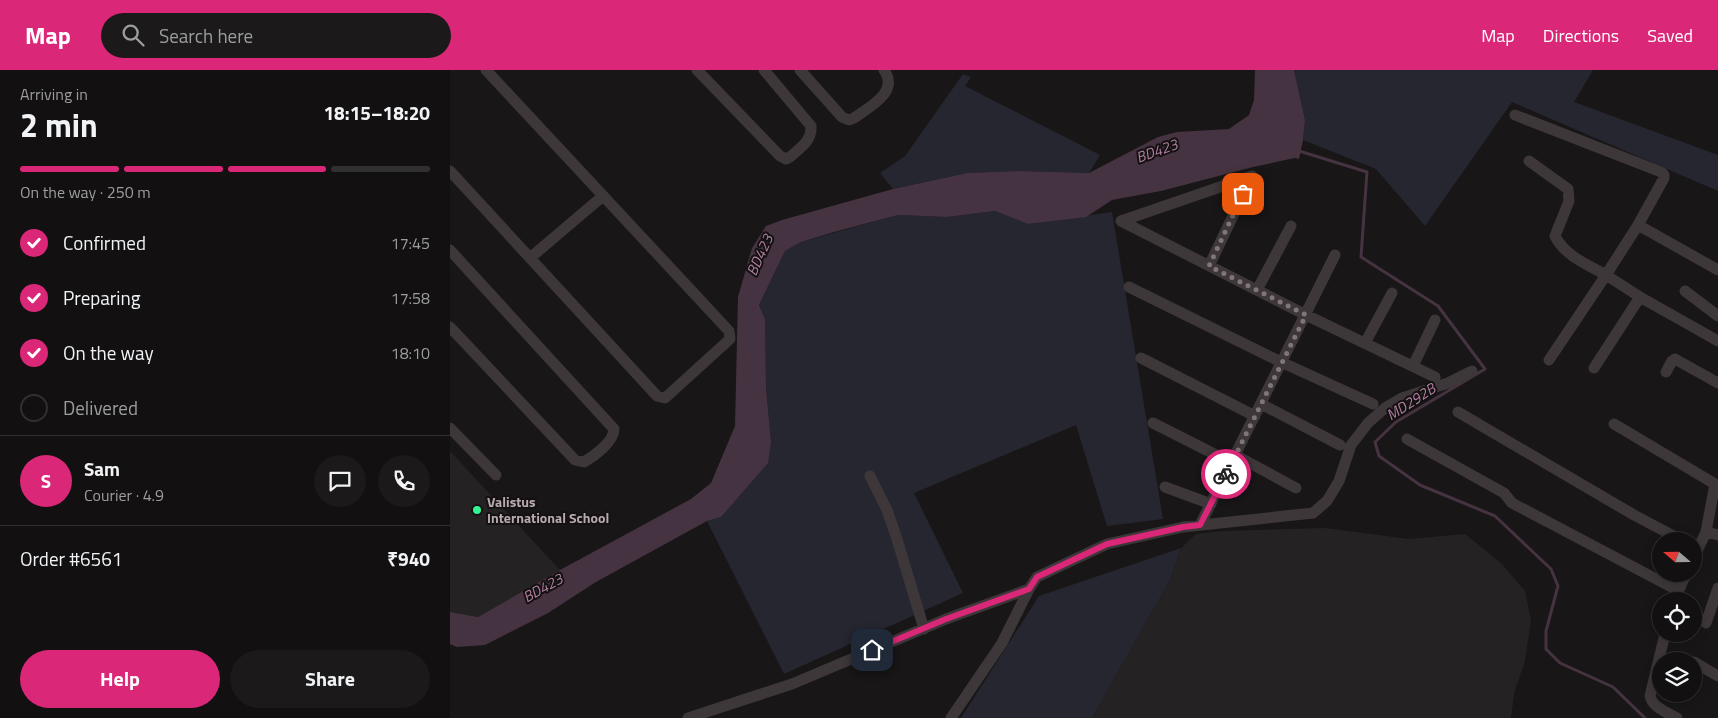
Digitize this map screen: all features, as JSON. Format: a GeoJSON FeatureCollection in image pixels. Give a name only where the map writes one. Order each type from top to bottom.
{"type":"FeatureCollection","features":[{"type":"Feature","properties":{"kind":"street"},"geometry":{"type":"LineString","coordinates":[[450,171],[657,396],[664,398],[730,339],[729,331],[486,70]]}},
{"type":"Feature","properties":{"kind":"street"},"geometry":{"type":"LineString","coordinates":[[697,70],[780,156],[790,157],[809,139],[812,134],[811,126],[764,70]]}},
{"type":"Feature","properties":{"kind":"street"},"geometry":{"type":"LineString","coordinates":[[800,70],[842,117],[848,120],[854,118],[885,94],[889,80],[884,70]]}},
{"type":"Feature","properties":{"kind":"street"},"geometry":{"type":"LineString","coordinates":[[1514,115],[1661,172],[1664,175],[1638,225],[1549,360]]}},
{"type":"Feature","properties":{"kind":"street"},"geometry":{"type":"LineString","coordinates":[[1528,161],[1568,189],[1569,201],[1556,236],[1559,244],[1568,253],[1640,297],[1718,341]]}},
{"type":"Feature","properties":{"kind":"street"},"geometry":{"type":"LineString","coordinates":[[1209,266],[1252,176],[1120,221],[1209,266],[1257,290],[1306,315],[1435,377]]}},
{"type":"Feature","properties":{"kind":"street"},"geometry":{"type":"LineString","coordinates":[[530,258],[603,196]]}},
{"type":"Feature","properties":{"kind":"street"},"geometry":{"type":"LineString","coordinates":[[1638,225],[1718,270]]}},
{"type":"Feature","properties":{"kind":"street"},"geometry":{"type":"LineString","coordinates":[[1257,290],[1292,226]]}},
{"type":"Feature","properties":{"kind":"street"},"geometry":{"type":"LineString","coordinates":[[450,250],[614,429],[613,438],[584,462],[576,460],[450,327]]}},
{"type":"Feature","properties":{"kind":"street"},"geometry":{"type":"LineString","coordinates":[[1200,525],[1336,255]]}},
{"type":"Feature","properties":{"kind":"street"},"geometry":{"type":"LineString","coordinates":[[1129,287],[1281,362],[1373,404]]}},
{"type":"Feature","properties":{"kind":"street"},"geometry":{"type":"LineString","coordinates":[[1685,292],[1718,316]]}},
{"type":"Feature","properties":{"kind":"street"},"geometry":{"type":"LineString","coordinates":[[1365,343],[1392,293]]}},
{"type":"Feature","properties":{"kind":"street"},"geometry":{"type":"LineString","coordinates":[[1594,368],[1640,297]]}},
{"type":"Feature","properties":{"kind":"street"},"geometry":{"type":"LineString","coordinates":[[1413,366],[1435,320]]}},
{"type":"Feature","properties":{"kind":"street"},"geometry":{"type":"LineString","coordinates":[[1141,358],[1255,416]]}},
{"type":"Feature","properties":{"kind":"street"},"geometry":{"type":"LineString","coordinates":[[1666,372],[1672,361],[1676,359],[1718,383]]}},
{"type":"Feature","properties":{"kind":"street"},"geometry":{"type":"LineString","coordinates":[[952,718],[1002,643],[1037,577],[1107,544],[1183,527],[1313,513],[1327,501],[1339,481],[1351,445],[1368,423],[1385,408],[1402,398],[1448,383],[1472,371]]}},
{"type":"Feature","properties":{"kind":"street"},"geometry":{"type":"LineString","coordinates":[[1261,404],[1340,445]]}},
{"type":"Feature","properties":{"kind":"street"},"geometry":{"type":"LineString","coordinates":[[1458,412],[1666,532]]}},
{"type":"Feature","properties":{"kind":"street"},"geometry":{"type":"LineString","coordinates":[[1153,423],[1296,488]]}},
{"type":"Feature","properties":{"kind":"street"},"geometry":{"type":"LineString","coordinates":[[1614,424],[1716,479],[1706,532],[1702,539]]}},
{"type":"Feature","properties":{"kind":"street"},"geometry":{"type":"LineString","coordinates":[[450,428],[496,475]]}},
{"type":"Feature","properties":{"kind":"street"},"geometry":{"type":"LineString","coordinates":[[1407,439],[1504,493],[1512,503],[1669,592]]}},
{"type":"Feature","properties":{"kind":"street"},"geometry":{"type":"LineString","coordinates":[[870,476],[887,510],[924,629]]}},
{"type":"Feature","properties":{"kind":"street"},"geometry":{"type":"LineString","coordinates":[[1165,487],[1211,504]]}},
{"type":"Feature","properties":{"kind":"street"},"geometry":{"type":"LineString","coordinates":[[1706,532],[1718,535]]}},
{"type":"Feature","properties":{"kind":"street"},"geometry":{"type":"LineString","coordinates":[[1706,623],[1718,588]]}},
{"type":"Feature","properties":{"kind":"street"},"geometry":{"type":"LineString","coordinates":[[688,718],[792,684],[924,629],[1029,589]]}},
{"type":"Feature","properties":{"kind":"street"},"geometry":{"type":"LineString","coordinates":[[1663,642],[1650,696],[1656,706],[1677,718]]}},
{"type":"Feature","properties":{"kind":"street"},"geometry":{"type":"LineString","coordinates":[[1702,667],[1718,676]]}},
{"type":"Feature","properties":{"kind":"shaded area"},"geometry":{"type":"Polygon","coordinates":[[[1294,70],[1593,70],[1574,102],[1718,155],[1718,191],[1512,102],[1425,226],[1376,169],[1303,140],[1305,120],[1294,70]]]}},
{"type":"Feature","properties":{"kind":"shaded area"},"geometry":{"type":"Polygon","coordinates":[[[963,74],[971,77],[965,86],[1100,155],[1089,173],[1018,171],[967,173],[893,189],[880,173],[905,156],[963,74]]]}},
{"type":"Feature","properties":{"kind":"shaded area"},"geometry":{"type":"Polygon","coordinates":[[[995,211],[1029,224],[1112,212],[1163,519],[1107,526],[1076,425],[914,493],[963,593],[784,674],[707,521],[721,517],[771,442],[766,387],[765,319],[759,305],[785,251],[801,242],[898,215],[947,217],[995,211]]]}},
{"type":"Feature","properties":{"kind":"shaded area","name":"Valistus International School"},"geometry":{"type":"Polygon","coordinates":[[[450,451],[560,570],[478,617],[450,612],[450,451]]]}},
{"type":"Feature","properties":{"kind":"shaded area"},"geometry":{"type":"Polygon","coordinates":[[[1325,528],[1409,539],[1465,534],[1502,564],[1525,591],[1531,620],[1525,661],[1514,693],[1511,718],[1092,718],[1170,580],[1181,548],[1196,534],[1223,531],[1325,528]]]}},
{"type":"Feature","properties":{"kind":"shaded area"},"geometry":{"type":"Polygon","coordinates":[[[1181,548],[1170,580],[1092,718],[961,718],[1039,596],[1181,548]]]}},
{"type":"Feature","properties":{"kind":"water","name":"BD423"},"geometry":{"type":"Polygon","coordinates":[[[1255,70],[1294,70],[1305,120],[1299,159],[1295,158],[1253,167],[1161,191],[1112,200],[1086,217],[1028,224],[995,211],[947,217],[898,215],[801,242],[785,251],[759,305],[765,319],[766,387],[771,442],[768,463],[721,517],[707,521],[596,582],[548,613],[485,645],[457,647],[450,644],[450,612],[478,617],[691,499],[711,483],[735,426],[738,297],[752,248],[766,226],[893,189],[967,173],[1018,171],[1089,173],[1158,137],[1177,132],[1229,129],[1249,115],[1254,100],[1255,70]]]}},
{"type":"Feature","properties":{"kind":"waterway","name":"MD292B"},"geometry":{"type":"LineString","coordinates":[[1296,150],[1367,172],[1361,257],[1438,306],[1485,369],[1396,422],[1375,442],[1379,456],[1420,485],[1495,516],[1551,569],[1558,586],[1546,631],[1546,649],[1560,663],[1613,687],[1645,718]]}},
{"type":"Feature","properties":{"kind":"way so far"},"geometry":{"type":"LineString","coordinates":[[1226,474],[1306,315],[1209,266],[1243,194]]}},
{"type":"Feature","properties":{"kind":"place","name":"Valistus International School"},"geometry":{"type":"Point","coordinates":[477,510]}},
{"type":"Feature","properties":{"kind":"route"},"geometry":{"type":"LineString","coordinates":[[872,650],[946,619],[1029,589],[1037,577],[1107,544],[1200,525],[1226,474]]}}]}
